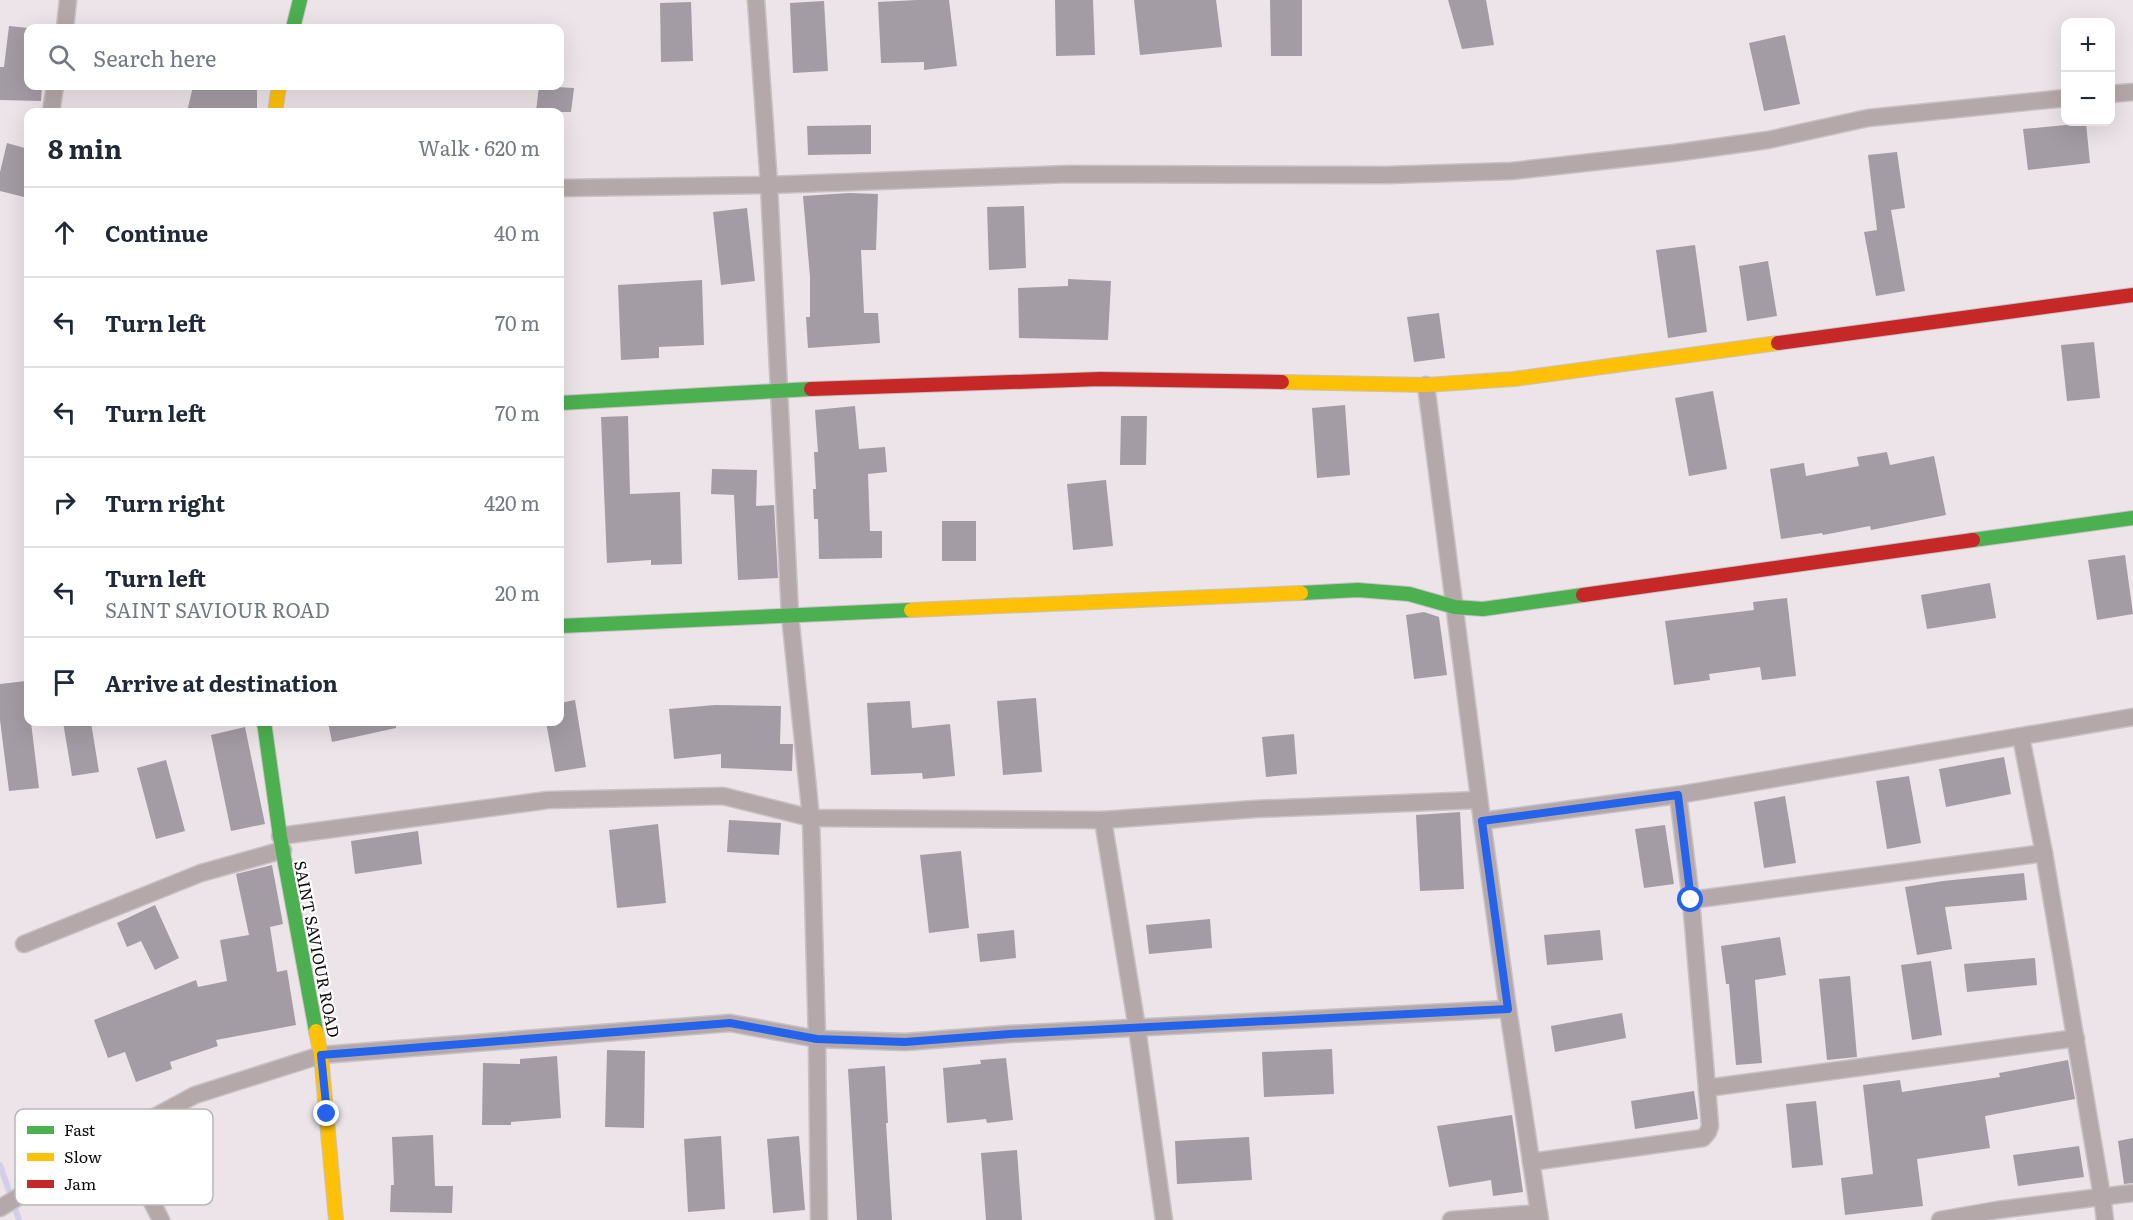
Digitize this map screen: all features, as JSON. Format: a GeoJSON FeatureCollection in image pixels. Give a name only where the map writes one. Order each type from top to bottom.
{"type":"FeatureCollection","features":[{"type":"Feature","properties":{"kind":"street"},"geometry":{"type":"LineString","coordinates":[[65,24],[68,0]]}},
{"type":"Feature","properties":{"kind":"street"},"geometry":{"type":"LineString","coordinates":[[293,24],[300,0]]}},
{"type":"Feature","properties":{"kind":"street"},"geometry":{"type":"LineString","coordinates":[[756,0],[769,185],[790,615],[811,818],[819,1220]]}},
{"type":"Feature","properties":{"kind":"street"},"geometry":{"type":"LineString","coordinates":[[52,108],[54,90]]}},
{"type":"Feature","properties":{"kind":"street"},"geometry":{"type":"LineString","coordinates":[[275,108],[278,90]]}},
{"type":"Feature","properties":{"kind":"street"},"geometry":{"type":"LineString","coordinates":[[2115,94],[2133,92]]}},
{"type":"Feature","properties":{"kind":"street"},"geometry":{"type":"LineString","coordinates":[[564,188],[769,185],[1069,174],[1388,175],[1512,171],[1768,140],[1868,118],[2061,99]]}},
{"type":"Feature","properties":{"kind":"street"},"geometry":{"type":"LineString","coordinates":[[564,403],[778,390],[1100,379],[1426,385],[1514,379],[2133,295]]}},
{"type":"Feature","properties":{"kind":"street"},"geometry":{"type":"LineString","coordinates":[[1426,385],[1479,800],[1540,1217],[1451,1220]]}},
{"type":"Feature","properties":{"kind":"street"},"geometry":{"type":"LineString","coordinates":[[564,626],[1358,590],[1409,594],[1455,607],[1483,609],[2133,518]]}},
{"type":"Feature","properties":{"kind":"street"},"geometry":{"type":"LineString","coordinates":[[1482,821],[1678,795],[2133,717]]}},
{"type":"Feature","properties":{"kind":"street","name":"SAINT SAVIOUR ROAD"},"geometry":{"type":"LineString","coordinates":[[265,726],[281,843],[321,1055],[336,1220]]}},
{"type":"Feature","properties":{"kind":"street"},"geometry":{"type":"LineString","coordinates":[[2021,737],[2044,853],[2105,1220]]}},
{"type":"Feature","properties":{"kind":"street"},"geometry":{"type":"LineString","coordinates":[[1531,1162],[1703,1138],[1708,1132],[1710,1126],[1691,900],[1678,795]]}},
{"type":"Feature","properties":{"kind":"street"},"geometry":{"type":"LineString","coordinates":[[24,944],[281,843],[548,800],[723,796],[811,818],[1103,820],[1255,809],[1479,800]]}},
{"type":"Feature","properties":{"kind":"street"},"geometry":{"type":"LineString","coordinates":[[1103,820],[1137,1028],[1164,1220]]}},
{"type":"Feature","properties":{"kind":"street"},"geometry":{"type":"LineString","coordinates":[[1691,900],[2044,853]]}},
{"type":"Feature","properties":{"kind":"street"},"geometry":{"type":"LineString","coordinates":[[169,1109],[195,1095],[321,1055],[730,1023],[817,1039],[905,1042],[1508,1009]]}},
{"type":"Feature","properties":{"kind":"street"},"geometry":{"type":"LineString","coordinates":[[1707,1088],[2076,1038]]}},
{"type":"Feature","properties":{"kind":"street"},"geometry":{"type":"LineString","coordinates":[[1940,1220],[1997,1209],[2133,1193]]}},
{"type":"Feature","properties":{"kind":"street"},"geometry":{"type":"LineString","coordinates":[[0,1208],[15,1198]]}},
{"type":"Feature","properties":{"kind":"street"},"geometry":{"type":"LineString","coordinates":[[154,1205],[161,1220]]}},
{"type":"Feature","properties":{"kind":"building"},"geometry":{"type":"Polygon","coordinates":[[[949,0],[957,66],[924,70],[924,62],[881,63],[878,2],[949,0]]]}},
{"type":"Feature","properties":{"kind":"building"},"geometry":{"type":"Polygon","coordinates":[[[1055,0],[1093,0],[1095,55],[1056,56],[1055,0]]]}},
{"type":"Feature","properties":{"kind":"building"},"geometry":{"type":"Polygon","coordinates":[[[1134,0],[1216,0],[1222,47],[1140,55],[1134,0]]]}},
{"type":"Feature","properties":{"kind":"building"},"geometry":{"type":"Polygon","coordinates":[[[1270,0],[1302,0],[1302,56],[1271,56],[1270,0]]]}},
{"type":"Feature","properties":{"kind":"building"},"geometry":{"type":"Polygon","coordinates":[[[1448,0],[1486,0],[1494,45],[1462,49],[1448,0]]]}},
{"type":"Feature","properties":{"kind":"building"},"geometry":{"type":"Polygon","coordinates":[[[824,1],[828,71],[793,73],[790,3],[824,1]]]}},
{"type":"Feature","properties":{"kind":"building"},"geometry":{"type":"Polygon","coordinates":[[[691,2],[693,61],[661,62],[660,3],[691,2]]]}},
{"type":"Feature","properties":{"kind":"building"},"geometry":{"type":"Polygon","coordinates":[[[9,26],[24,28],[24,90],[42,90],[41,101],[0,100],[0,67],[4,67],[9,26]]]}},
{"type":"Feature","properties":{"kind":"building"},"geometry":{"type":"Polygon","coordinates":[[[1785,35],[1800,104],[1764,111],[1749,43],[1785,35]]]}},
{"type":"Feature","properties":{"kind":"building"},"geometry":{"type":"Polygon","coordinates":[[[574,88],[571,112],[564,112],[564,108],[536,108],[539,90],[574,88]]]}},
{"type":"Feature","properties":{"kind":"building"},"geometry":{"type":"Polygon","coordinates":[[[192,90],[257,90],[257,108],[188,108],[192,90]]]}},
{"type":"Feature","properties":{"kind":"building"},"geometry":{"type":"Polygon","coordinates":[[[871,125],[871,154],[808,155],[807,126],[871,125]]]}},
{"type":"Feature","properties":{"kind":"building"},"geometry":{"type":"Polygon","coordinates":[[[2061,125],[2086,126],[2090,163],[2028,170],[2023,129],[2061,125]]]}},
{"type":"Feature","properties":{"kind":"building"},"geometry":{"type":"Polygon","coordinates":[[[7,143],[24,148],[24,197],[0,191],[0,172],[7,143]]]}},
{"type":"Feature","properties":{"kind":"building"},"geometry":{"type":"Polygon","coordinates":[[[1897,152],[1905,208],[1891,210],[1905,291],[1876,296],[1864,232],[1877,230],[1868,155],[1897,152]]]}},
{"type":"Feature","properties":{"kind":"building"},"geometry":{"type":"Polygon","coordinates":[[[878,194],[876,250],[861,250],[864,313],[878,313],[880,343],[808,348],[806,317],[810,317],[810,277],[803,196],[878,194]]]}},
{"type":"Feature","properties":{"kind":"building"},"geometry":{"type":"Polygon","coordinates":[[[1024,206],[1026,268],[989,270],[987,207],[1024,206]]]}},
{"type":"Feature","properties":{"kind":"building"},"geometry":{"type":"Polygon","coordinates":[[[747,208],[755,281],[721,285],[713,212],[747,208]]]}},
{"type":"Feature","properties":{"kind":"building"},"geometry":{"type":"Polygon","coordinates":[[[1695,245],[1707,332],[1668,338],[1656,250],[1695,245]]]}},
{"type":"Feature","properties":{"kind":"building"},"geometry":{"type":"Polygon","coordinates":[[[1768,261],[1777,316],[1747,321],[1739,266],[1768,261]]]}},
{"type":"Feature","properties":{"kind":"building"},"geometry":{"type":"Polygon","coordinates":[[[1068,279],[1111,281],[1108,340],[1019,338],[1018,288],[1068,286],[1068,279]]]}},
{"type":"Feature","properties":{"kind":"building"},"geometry":{"type":"Polygon","coordinates":[[[702,280],[704,345],[659,347],[659,358],[621,360],[618,285],[702,280]]]}},
{"type":"Feature","properties":{"kind":"building"},"geometry":{"type":"Polygon","coordinates":[[[1439,313],[1445,358],[1414,362],[1407,317],[1439,313]]]}},
{"type":"Feature","properties":{"kind":"building"},"geometry":{"type":"Polygon","coordinates":[[[2094,342],[2100,398],[2067,401],[2061,345],[2094,342]]]}},
{"type":"Feature","properties":{"kind":"building"},"geometry":{"type":"Polygon","coordinates":[[[1713,391],[1727,469],[1689,476],[1675,398],[1713,391]]]}},
{"type":"Feature","properties":{"kind":"building"},"geometry":{"type":"Polygon","coordinates":[[[1345,405],[1350,475],[1317,478],[1312,408],[1345,405]]]}},
{"type":"Feature","properties":{"kind":"building"},"geometry":{"type":"Polygon","coordinates":[[[855,406],[859,449],[885,447],[887,472],[868,474],[870,531],[882,531],[882,558],[819,559],[818,519],[814,519],[813,489],[816,489],[814,452],[818,452],[815,410],[855,406]]]}},
{"type":"Feature","properties":{"kind":"building"},"geometry":{"type":"Polygon","coordinates":[[[628,416],[630,494],[680,492],[682,564],[651,565],[651,560],[607,563],[601,417],[628,416]]]}},
{"type":"Feature","properties":{"kind":"building"},"geometry":{"type":"Polygon","coordinates":[[[1121,416],[1147,416],[1146,465],[1120,465],[1121,416]]]}},
{"type":"Feature","properties":{"kind":"building"},"geometry":{"type":"Polygon","coordinates":[[[1887,452],[1890,465],[1934,456],[1946,515],[1871,530],[1870,526],[1823,535],[1822,533],[1781,539],[1770,469],[1804,463],[1806,476],[1859,466],[1857,457],[1887,452]]]}},
{"type":"Feature","properties":{"kind":"building"},"geometry":{"type":"Polygon","coordinates":[[[712,469],[757,470],[756,506],[774,505],[778,578],[738,580],[734,495],[711,494],[712,469]]]}},
{"type":"Feature","properties":{"kind":"building"},"geometry":{"type":"Polygon","coordinates":[[[1106,480],[1113,546],[1073,550],[1067,484],[1106,480]]]}},
{"type":"Feature","properties":{"kind":"building"},"geometry":{"type":"Polygon","coordinates":[[[942,521],[976,521],[976,561],[942,561],[942,521]]]}},
{"type":"Feature","properties":{"kind":"building"},"geometry":{"type":"Polygon","coordinates":[[[2125,555],[2133,614],[2097,620],[2088,560],[2125,555]]]}},
{"type":"Feature","properties":{"kind":"building"},"geometry":{"type":"Polygon","coordinates":[[[1990,583],[1996,618],[1927,629],[1921,595],[1990,583]]]}},
{"type":"Feature","properties":{"kind":"building"},"geometry":{"type":"Polygon","coordinates":[[[1787,598],[1796,676],[1762,680],[1760,667],[1709,674],[1710,680],[1674,685],[1665,621],[1754,610],[1753,602],[1787,598]]]}},
{"type":"Feature","properties":{"kind":"building"},"geometry":{"type":"Polygon","coordinates":[[[1424,612],[1439,617],[1447,675],[1414,679],[1406,615],[1424,612]]]}},
{"type":"Feature","properties":{"kind":"building"},"geometry":{"type":"Polygon","coordinates":[[[24,681],[24,726],[31,726],[39,788],[9,791],[0,720],[0,684],[24,681]]]}},
{"type":"Feature","properties":{"kind":"building"},"geometry":{"type":"Polygon","coordinates":[[[1036,698],[1042,772],[1003,775],[997,701],[1036,698]]]}},
{"type":"Feature","properties":{"kind":"building"},"geometry":{"type":"Polygon","coordinates":[[[575,700],[586,767],[555,772],[547,726],[564,726],[564,702],[575,700]]]}},
{"type":"Feature","properties":{"kind":"building"},"geometry":{"type":"Polygon","coordinates":[[[910,701],[912,728],[950,724],[955,776],[923,779],[922,773],[871,775],[867,703],[910,701]]]}},
{"type":"Feature","properties":{"kind":"building"},"geometry":{"type":"Polygon","coordinates":[[[715,705],[781,706],[780,744],[793,744],[792,771],[721,768],[721,754],[674,759],[669,709],[715,705]]]}},
{"type":"Feature","properties":{"kind":"building"},"geometry":{"type":"Polygon","coordinates":[[[64,726],[92,726],[99,772],[72,776],[64,726]]]}},
{"type":"Feature","properties":{"kind":"building"},"geometry":{"type":"Polygon","coordinates":[[[329,726],[396,726],[396,728],[332,742],[329,726]]]}},
{"type":"Feature","properties":{"kind":"building"},"geometry":{"type":"Polygon","coordinates":[[[245,727],[265,824],[231,831],[211,735],[245,727]]]}},
{"type":"Feature","properties":{"kind":"building"},"geometry":{"type":"Polygon","coordinates":[[[1294,734],[1297,774],[1266,777],[1262,737],[1294,734]]]}},
{"type":"Feature","properties":{"kind":"building"},"geometry":{"type":"Polygon","coordinates":[[[2004,757],[2011,794],[1946,807],[1939,769],[2004,757]]]}},
{"type":"Feature","properties":{"kind":"building"},"geometry":{"type":"Polygon","coordinates":[[[166,760],[185,831],[156,839],[137,768],[166,760]]]}},
{"type":"Feature","properties":{"kind":"building"},"geometry":{"type":"Polygon","coordinates":[[[1909,776],[1921,843],[1887,849],[1876,781],[1909,776]]]}},
{"type":"Feature","properties":{"kind":"building"},"geometry":{"type":"Polygon","coordinates":[[[1785,796],[1796,863],[1764,868],[1754,802],[1785,796]]]}},
{"type":"Feature","properties":{"kind":"building"},"geometry":{"type":"Polygon","coordinates":[[[1460,812],[1464,889],[1420,891],[1416,815],[1460,812]]]}},
{"type":"Feature","properties":{"kind":"building"},"geometry":{"type":"Polygon","coordinates":[[[729,820],[781,823],[779,855],[727,852],[729,820]]]}},
{"type":"Feature","properties":{"kind":"building"},"geometry":{"type":"Polygon","coordinates":[[[658,824],[666,903],[617,908],[609,830],[658,824]]]}},
{"type":"Feature","properties":{"kind":"building"},"geometry":{"type":"Polygon","coordinates":[[[1665,825],[1674,884],[1644,888],[1635,829],[1665,825]]]}},
{"type":"Feature","properties":{"kind":"building"},"geometry":{"type":"Polygon","coordinates":[[[418,831],[422,864],[355,874],[351,841],[418,831]]]}},
{"type":"Feature","properties":{"kind":"building"},"geometry":{"type":"Polygon","coordinates":[[[961,851],[969,928],[929,933],[920,855],[961,851]]]}},
{"type":"Feature","properties":{"kind":"building"},"geometry":{"type":"Polygon","coordinates":[[[272,865],[283,924],[270,927],[277,972],[287,970],[296,1025],[216,1040],[218,1046],[170,1062],[172,1069],[136,1082],[125,1052],[108,1058],[94,1020],[196,980],[198,987],[227,981],[220,940],[249,935],[236,874],[272,865]]]}},
{"type":"Feature","properties":{"kind":"building"},"geometry":{"type":"Polygon","coordinates":[[[2024,873],[2027,900],[1945,907],[1952,949],[1917,955],[1905,887],[2024,873]]]}},
{"type":"Feature","properties":{"kind":"building"},"geometry":{"type":"Polygon","coordinates":[[[155,905],[179,958],[155,970],[141,941],[127,947],[117,923],[155,905]]]}},
{"type":"Feature","properties":{"kind":"building"},"geometry":{"type":"Polygon","coordinates":[[[1210,919],[1212,948],[1149,954],[1146,925],[1210,919]]]}},
{"type":"Feature","properties":{"kind":"building"},"geometry":{"type":"Polygon","coordinates":[[[1014,930],[1016,958],[980,962],[977,934],[1014,930]]]}},
{"type":"Feature","properties":{"kind":"building"},"geometry":{"type":"Polygon","coordinates":[[[1600,930],[1603,960],[1547,965],[1544,935],[1600,930]]]}},
{"type":"Feature","properties":{"kind":"building"},"geometry":{"type":"Polygon","coordinates":[[[1780,937],[1786,975],[1755,980],[1762,1063],[1736,1065],[1729,984],[1726,984],[1721,946],[1780,937]]]}},
{"type":"Feature","properties":{"kind":"building"},"geometry":{"type":"Polygon","coordinates":[[[2035,958],[2037,985],[1967,992],[1964,964],[2035,958]]]}},
{"type":"Feature","properties":{"kind":"building"},"geometry":{"type":"Polygon","coordinates":[[[1931,961],[1942,1035],[1912,1040],[1901,965],[1931,961]]]}},
{"type":"Feature","properties":{"kind":"building"},"geometry":{"type":"Polygon","coordinates":[[[1850,976],[1857,1057],[1827,1060],[1819,979],[1850,976]]]}},
{"type":"Feature","properties":{"kind":"building"},"geometry":{"type":"Polygon","coordinates":[[[1622,1013],[1626,1038],[1555,1052],[1551,1026],[1622,1013]]]}},
{"type":"Feature","properties":{"kind":"building"},"geometry":{"type":"Polygon","coordinates":[[[1332,1049],[1334,1094],[1264,1097],[1262,1052],[1332,1049]]]}},
{"type":"Feature","properties":{"kind":"building"},"geometry":{"type":"Polygon","coordinates":[[[607,1050],[645,1051],[644,1128],[605,1127],[607,1050]]]}},
{"type":"Feature","properties":{"kind":"building"},"geometry":{"type":"Polygon","coordinates":[[[557,1056],[561,1118],[511,1122],[511,1125],[482,1125],[483,1063],[520,1064],[520,1059],[557,1056]]]}},
{"type":"Feature","properties":{"kind":"building"},"geometry":{"type":"Polygon","coordinates":[[[1006,1058],[1013,1120],[987,1123],[986,1119],[947,1123],[943,1068],[981,1064],[980,1060],[1006,1058]]]}},
{"type":"Feature","properties":{"kind":"building"},"geometry":{"type":"Polygon","coordinates":[[[2068,1060],[2075,1099],[1985,1116],[1990,1148],[1917,1159],[1923,1206],[1845,1215],[1841,1178],[1873,1174],[1863,1085],[1900,1080],[1902,1092],[2000,1077],[1999,1073],[2068,1060]]]}},
{"type":"Feature","properties":{"kind":"building"},"geometry":{"type":"Polygon","coordinates":[[[885,1066],[892,1220],[857,1220],[848,1069],[885,1066]]]}},
{"type":"Feature","properties":{"kind":"building"},"geometry":{"type":"Polygon","coordinates":[[[1694,1091],[1698,1119],[1635,1129],[1631,1101],[1694,1091]]]}},
{"type":"Feature","properties":{"kind":"building"},"geometry":{"type":"Polygon","coordinates":[[[1816,1101],[1823,1165],[1792,1168],[1786,1104],[1816,1101]]]}},
{"type":"Feature","properties":{"kind":"building"},"geometry":{"type":"Polygon","coordinates":[[[1512,1115],[1523,1192],[1493,1196],[1491,1180],[1449,1187],[1437,1126],[1512,1115]]]}},
{"type":"Feature","properties":{"kind":"building"},"geometry":{"type":"Polygon","coordinates":[[[433,1135],[435,1186],[453,1186],[452,1213],[390,1212],[391,1185],[394,1185],[392,1137],[433,1135]]]}},
{"type":"Feature","properties":{"kind":"building"},"geometry":{"type":"Polygon","coordinates":[[[721,1136],[725,1209],[688,1212],[684,1139],[721,1136]]]}},
{"type":"Feature","properties":{"kind":"building"},"geometry":{"type":"Polygon","coordinates":[[[799,1136],[805,1210],[773,1213],[767,1139],[799,1136]]]}},
{"type":"Feature","properties":{"kind":"building"},"geometry":{"type":"Polygon","coordinates":[[[1249,1137],[1252,1180],[1177,1184],[1175,1141],[1249,1137]]]}},
{"type":"Feature","properties":{"kind":"building"},"geometry":{"type":"Polygon","coordinates":[[[2133,1138],[2133,1183],[2124,1184],[2118,1141],[2133,1138]]]}},
{"type":"Feature","properties":{"kind":"building"},"geometry":{"type":"Polygon","coordinates":[[[2079,1146],[2084,1177],[2018,1186],[2013,1155],[2079,1146]]]}},
{"type":"Feature","properties":{"kind":"building"},"geometry":{"type":"Polygon","coordinates":[[[1017,1150],[1022,1220],[986,1220],[981,1153],[1017,1150]]]}},
{"type":"Feature","properties":{"kind":"waterway"},"geometry":{"type":"LineString","coordinates":[[0,1165],[19,1220]]}},
{"type":"Feature","properties":{"kind":"traffic: fast"},"geometry":{"type":"LineString","coordinates":[[294,24],[300,0]]}},
{"type":"Feature","properties":{"kind":"traffic: fast"},"geometry":{"type":"LineString","coordinates":[[564,403],[811,389]]}},
{"type":"Feature","properties":{"kind":"traffic: fast"},"geometry":{"type":"LineString","coordinates":[[1973,540],[2133,518]]}},
{"type":"Feature","properties":{"kind":"traffic: fast"},"geometry":{"type":"LineString","coordinates":[[1301,593],[1358,590],[1409,594],[1455,607],[1483,609],[1583,595]]}},
{"type":"Feature","properties":{"kind":"traffic: fast"},"geometry":{"type":"LineString","coordinates":[[564,626],[911,610]]}},
{"type":"Feature","properties":{"kind":"traffic: fast"},"geometry":{"type":"LineString","coordinates":[[265,726],[280,836],[316,1031]]}},
{"type":"Feature","properties":{"kind":"traffic: slow"},"geometry":{"type":"LineString","coordinates":[[276,108],[278,90]]}},
{"type":"Feature","properties":{"kind":"traffic: slow"},"geometry":{"type":"LineString","coordinates":[[1282,382],[1426,385],[1514,379],[1778,343]]}},
{"type":"Feature","properties":{"kind":"traffic: slow"},"geometry":{"type":"LineString","coordinates":[[911,610],[1301,593]]}},
{"type":"Feature","properties":{"kind":"traffic: slow"},"geometry":{"type":"LineString","coordinates":[[316,1031],[321,1055],[336,1220]]}},
{"type":"Feature","properties":{"kind":"traffic: jam"},"geometry":{"type":"LineString","coordinates":[[1778,343],[2133,295]]}},
{"type":"Feature","properties":{"kind":"traffic: jam"},"geometry":{"type":"LineString","coordinates":[[811,389],[1100,379],[1282,382]]}},
{"type":"Feature","properties":{"kind":"traffic: jam"},"geometry":{"type":"LineString","coordinates":[[1583,595],[1973,540]]}},
{"type":"Feature","properties":{"kind":"route"},"geometry":{"type":"LineString","coordinates":[[327,1114],[321,1055],[730,1023],[817,1039],[905,1042],[1010,1034],[1508,1009],[1482,821],[1678,795],[1691,900]]}}]}
